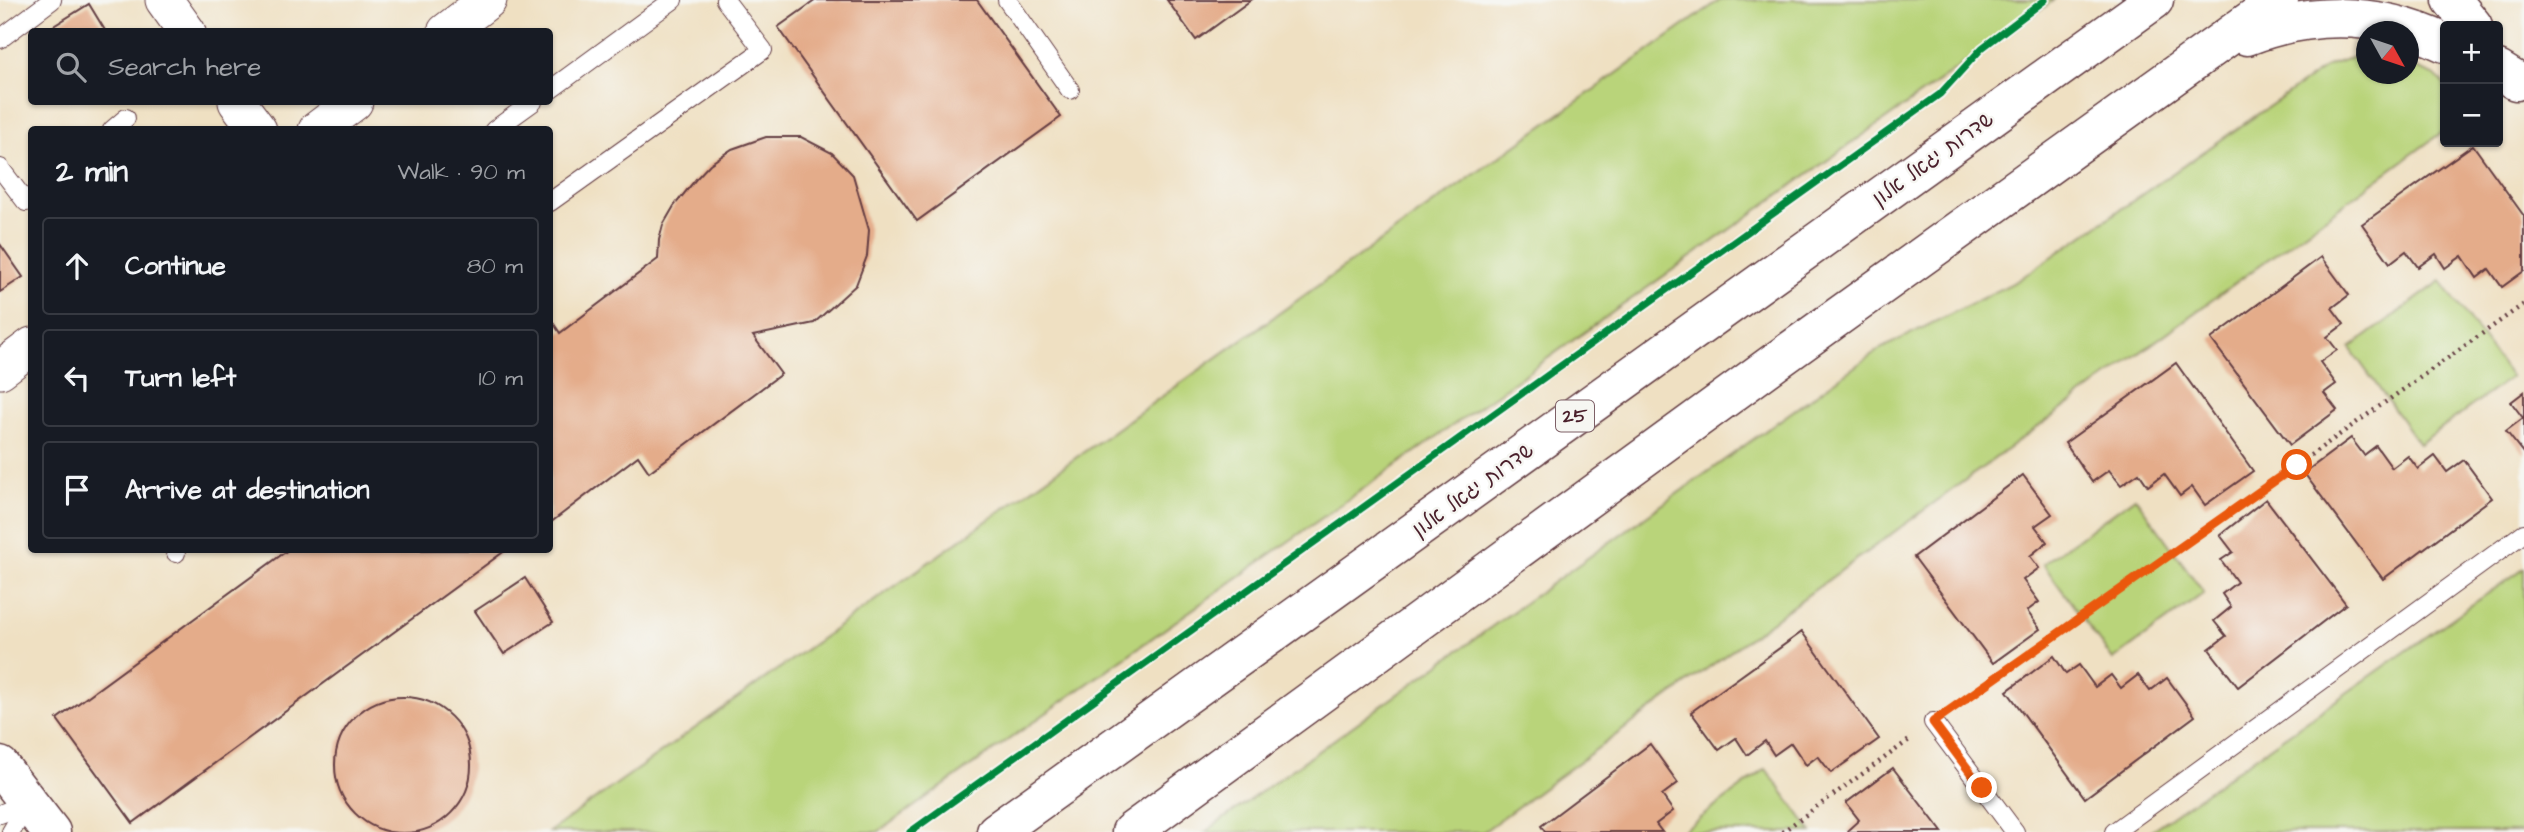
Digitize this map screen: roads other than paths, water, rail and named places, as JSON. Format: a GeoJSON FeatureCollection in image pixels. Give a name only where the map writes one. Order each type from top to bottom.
{"type":"FeatureCollection","features":[{"type":"Feature","properties":{"kind":"main road","name":"שדרות יגאל אלון"},"geometry":{"type":"LineString","coordinates":[[996,832],[2154,0]]}},
{"type":"Feature","properties":{"kind":"main road"},"geometry":{"type":"LineString","coordinates":[[1131,832],[1752,378],[2279,0]]}},
{"type":"Feature","properties":{"kind":"main road"},"geometry":{"type":"LineString","coordinates":[[2452,0],[2469,21]]}},
{"type":"Feature","properties":{"kind":"main road"},"geometry":{"type":"LineString","coordinates":[[2203,55],[2285,23],[2336,17],[2409,28],[2440,41]]}},
{"type":"Feature","properties":{"kind":"main road"},"geometry":{"type":"LineString","coordinates":[[0,766],[23,820]]}},
{"type":"Feature","properties":{"kind":"street"},"geometry":{"type":"LineString","coordinates":[[164,0],[184,28]]}},
{"type":"Feature","properties":{"kind":"street"},"geometry":{"type":"LineString","coordinates":[[451,28],[488,0]]}},
{"type":"Feature","properties":{"kind":"street"},"geometry":{"type":"LineString","coordinates":[[239,105],[255,126]]}},
{"type":"Feature","properties":{"kind":"street"},"geometry":{"type":"LineString","coordinates":[[322,126],[350,105]]}},
{"type":"Feature","properties":{"kind":"street"},"geometry":{"type":"LineString","coordinates":[[0,370],[28,350]]}},
{"type":"Feature","properties":{"kind":"lane"},"geometry":{"type":"LineString","coordinates":[[0,39],[51,0]]}},
{"type":"Feature","properties":{"kind":"lane"},"geometry":{"type":"LineString","coordinates":[[553,88],[673,0]]}},
{"type":"Feature","properties":{"kind":"lane"},"geometry":{"type":"LineString","coordinates":[[553,200],[762,50],[725,0]]}},
{"type":"Feature","properties":{"kind":"lane"},"geometry":{"type":"LineString","coordinates":[[1007,0],[1070,90]]}},
{"type":"Feature","properties":{"kind":"lane"},"geometry":{"type":"LineString","coordinates":[[500,126],[529,105]]}},
{"type":"Feature","properties":{"kind":"lane"},"geometry":{"type":"LineString","coordinates":[[0,168],[26,202],[28,200]]}},
{"type":"Feature","properties":{"kind":"lane"},"geometry":{"type":"LineString","coordinates":[[2114,832],[2524,533]]}},
{"type":"Feature","properties":{"kind":"lane"},"geometry":{"type":"LineString","coordinates":[[1933,722],[2015,832]]}}]}
